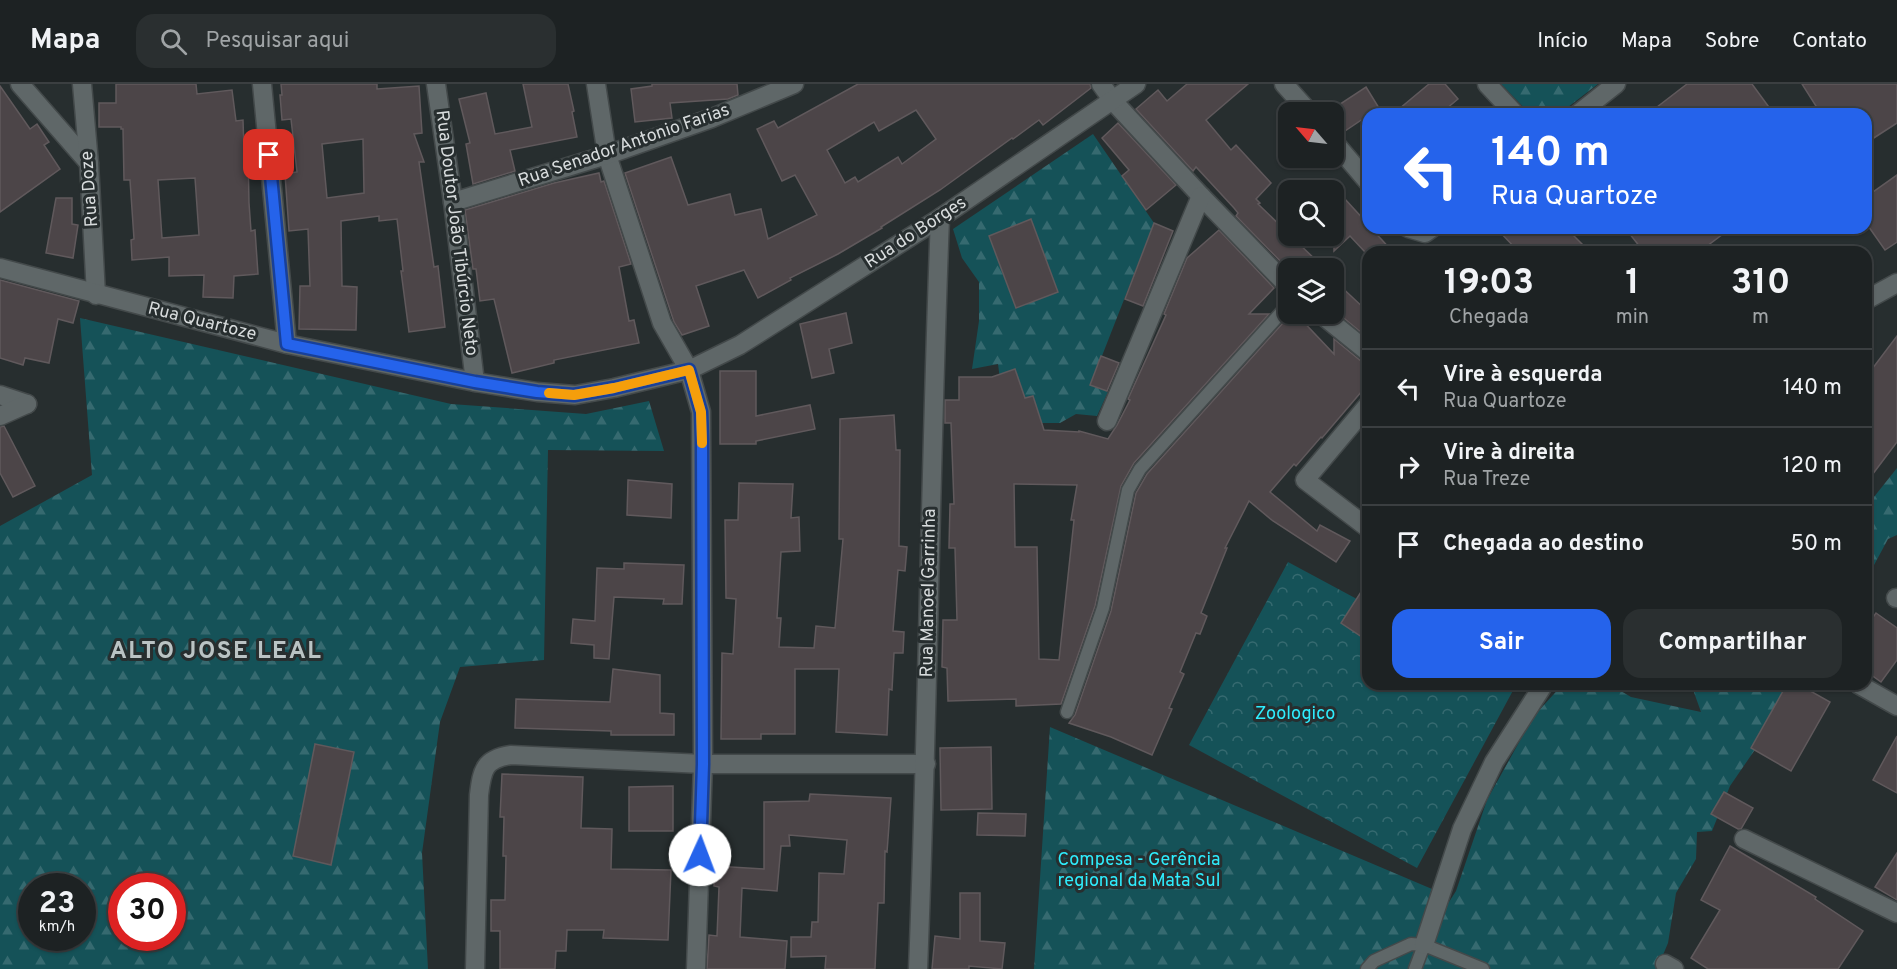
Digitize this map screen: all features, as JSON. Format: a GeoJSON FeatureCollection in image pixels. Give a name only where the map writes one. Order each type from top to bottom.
{"type":"FeatureCollection","features":[{"type":"Feature","properties":{"kind":"street"},"geometry":{"type":"LineString","coordinates":[[20,84],[89,163]]}},
{"type":"Feature","properties":{"kind":"street","name":"Rua Doze"},"geometry":{"type":"LineString","coordinates":[[82,84],[96,294]]}},
{"type":"Feature","properties":{"kind":"street"},"geometry":{"type":"LineString","coordinates":[[262,84],[287,344]]}},
{"type":"Feature","properties":{"kind":"street","name":"Rua Doutor João Tibúrcio Neto"},"geometry":{"type":"LineString","coordinates":[[436,84],[475,382]]}},
{"type":"Feature","properties":{"kind":"street"},"geometry":{"type":"LineString","coordinates":[[596,84],[607,155],[662,323],[689,370],[701,412],[703,764],[696,969]]}},
{"type":"Feature","properties":{"kind":"street","name":"Rua Senador Antonio Farias"},"geometry":{"type":"LineString","coordinates":[[453,202],[607,155],[712,118],[794,84]]}},
{"type":"Feature","properties":{"kind":"street"},"geometry":{"type":"LineString","coordinates":[[1101,84],[1113,101],[1278,276]]}},
{"type":"Feature","properties":{"kind":"street","name":"Rua do Borges"},"geometry":{"type":"LineString","coordinates":[[689,370],[740,345],[940,218],[1136,84]]}},
{"type":"Feature","properties":{"kind":"street"},"geometry":{"type":"LineString","coordinates":[[1284,84],[1299,102]]}},
{"type":"Feature","properties":{"kind":"street"},"geometry":{"type":"LineString","coordinates":[[1487,84],[1509,108]]}},
{"type":"Feature","properties":{"kind":"street"},"geometry":{"type":"LineString","coordinates":[[1586,108],[1616,84]]}},
{"type":"Feature","properties":{"kind":"street"},"geometry":{"type":"LineString","coordinates":[[1344,154],[1362,175]]}},
{"type":"Feature","properties":{"kind":"street"},"geometry":{"type":"LineString","coordinates":[[1107,422],[1201,196]]}},
{"type":"Feature","properties":{"kind":"street","name":"Rua Manoel Garrinha"},"geometry":{"type":"LineString","coordinates":[[918,969],[926,764],[932,424],[940,218]]}},
{"type":"Feature","properties":{"kind":"street","name":"Rua Quartoze"},"geometry":{"type":"LineString","coordinates":[[0,268],[287,344],[475,382],[537,392],[574,395],[689,370]]}},
{"type":"Feature","properties":{"kind":"street"},"geometry":{"type":"LineString","coordinates":[[1872,297],[1897,283]]}},
{"type":"Feature","properties":{"kind":"street"},"geometry":{"type":"LineString","coordinates":[[1333,324],[1362,347]]}},
{"type":"Feature","properties":{"kind":"street"},"geometry":{"type":"LineString","coordinates":[[0,394],[27,404],[0,416]]}},
{"type":"Feature","properties":{"kind":"street"},"geometry":{"type":"LineString","coordinates":[[1362,412],[1305,480],[1362,523]]}},
{"type":"Feature","properties":{"kind":"street"},"geometry":{"type":"LineString","coordinates":[[1424,945],[1462,829],[1494,762],[1540,690]]}},
{"type":"Feature","properties":{"kind":"street"},"geometry":{"type":"LineString","coordinates":[[1869,690],[1897,706]]}},
{"type":"Feature","properties":{"kind":"street"},"geometry":{"type":"LineString","coordinates":[[474,969],[479,795],[482,773],[489,762],[499,757],[511,755],[703,764],[926,764]]}},
{"type":"Feature","properties":{"kind":"street"},"geometry":{"type":"LineString","coordinates":[[1744,839],[1897,913]]}},
{"type":"Feature","properties":{"kind":"lane"},"geometry":{"type":"LineString","coordinates":[[1067,712],[1103,608],[1128,490],[1140,469],[1278,316]]}},
{"type":"Feature","properties":{"kind":"lane"},"geometry":{"type":"LineString","coordinates":[[1367,969],[1374,961],[1411,944],[1424,945],[1483,969]]}},
{"type":"Feature","properties":{"kind":"lane"},"geometry":{"type":"LineString","coordinates":[[1415,969],[1424,945]]}},
{"type":"Feature","properties":{"kind":"green space"},"geometry":{"type":"Polygon","coordinates":[[[1501,84],[1598,84],[1567,108],[1524,108],[1501,84]]]}},
{"type":"Feature","properties":{"kind":"green space"},"geometry":{"type":"Polygon","coordinates":[[[1093,134],[1154,223],[1091,384],[1108,392],[1097,416],[1076,414],[1060,423],[1041,423],[1033,396],[1003,403],[998,364],[972,369],[979,321],[979,282],[962,258],[953,229],[1093,134]]]}},
{"type":"Feature","properties":{"kind":"green space"},"geometry":{"type":"Polygon","coordinates":[[[80,318],[451,404],[586,414],[649,401],[664,451],[548,450],[544,660],[460,667],[440,722],[422,853],[428,969],[0,969],[0,526],[92,475],[80,318]]]}},
{"type":"Feature","properties":{"kind":"green space"},"geometry":{"type":"Polygon","coordinates":[[[1897,468],[1897,535],[1888,539],[1872,569],[1872,499],[1897,468]]]}},
{"type":"Feature","properties":{"kind":"green space","name":"Zoologico"},"geometry":{"type":"Polygon","coordinates":[[[1288,562],[1362,602],[1362,690],[1513,690],[1417,868],[1189,745],[1288,562]]]}},
{"type":"Feature","properties":{"kind":"green space","name":"Compesa - Gerência regional da Mata Sul"},"geometry":{"type":"Polygon","coordinates":[[[1558,690],[1619,690],[1631,697],[1701,712],[1693,690],[1796,690],[1730,786],[1712,831],[1697,832],[1696,859],[1676,893],[1668,943],[1657,969],[1034,969],[1050,727],[1432,889],[1449,902],[1456,891],[1487,800],[1533,717],[1558,690]]]}},
{"type":"Feature","properties":{"kind":"building"},"geometry":{"type":"Polygon","coordinates":[[[116,84],[196,84],[197,94],[232,90],[236,121],[243,120],[244,150],[248,150],[251,231],[255,230],[258,274],[234,276],[233,298],[203,297],[204,275],[169,276],[169,257],[132,260],[131,240],[134,239],[130,180],[124,180],[123,129],[121,127],[99,127],[99,103],[116,103],[116,84]],[[195,178],[158,180],[162,238],[199,235],[195,178]]]}},
{"type":"Feature","properties":{"kind":"building"},"geometry":{"type":"Polygon","coordinates":[[[281,84],[377,84],[377,89],[419,86],[422,133],[414,134],[424,162],[419,162],[434,267],[438,266],[445,327],[409,332],[397,219],[379,221],[379,216],[341,221],[342,286],[357,287],[356,330],[299,329],[300,286],[310,286],[308,229],[289,231],[285,174],[297,172],[291,119],[282,120],[280,95],[282,95],[281,84]],[[363,139],[322,144],[327,198],[364,193],[363,139]]]}},
{"type":"Feature","properties":{"kind":"building"},"geometry":{"type":"Polygon","coordinates":[[[523,84],[568,84],[577,137],[510,150],[515,171],[473,184],[466,144],[470,143],[459,99],[486,93],[495,134],[532,127],[523,84]]]}},
{"type":"Feature","properties":{"kind":"building"},"geometry":{"type":"Polygon","coordinates":[[[652,84],[737,84],[738,95],[728,99],[670,103],[672,118],[635,122],[631,89],[652,86],[652,84]]]}},
{"type":"Feature","properties":{"kind":"building"},"geometry":{"type":"Polygon","coordinates":[[[858,84],[1090,84],[1091,88],[1043,125],[1039,120],[882,228],[758,298],[744,270],[696,286],[709,326],[682,335],[674,322],[625,173],[671,157],[688,205],[730,194],[735,215],[761,209],[768,239],[817,215],[795,175],[782,181],[757,129],[774,121],[778,128],[858,84]],[[916,110],[879,131],[874,122],[827,150],[845,183],[855,177],[858,182],[898,157],[902,164],[936,139],[916,110]]]}},
{"type":"Feature","properties":{"kind":"building"},"geometry":{"type":"Polygon","coordinates":[[[1187,84],[1248,84],[1206,120],[1231,150],[1236,145],[1271,183],[1256,199],[1260,203],[1258,204],[1278,223],[1278,246],[1301,246],[1314,258],[1278,259],[1236,216],[1238,213],[1234,208],[1196,167],[1193,171],[1136,109],[1158,90],[1167,101],[1187,84]]]}},
{"type":"Feature","properties":{"kind":"building"},"geometry":{"type":"Polygon","coordinates":[[[1429,84],[1445,84],[1458,99],[1447,108],[1400,108],[1429,84]]]}},
{"type":"Feature","properties":{"kind":"building"},"geometry":{"type":"Polygon","coordinates":[[[1687,84],[1752,84],[1770,108],[1656,108],[1687,84]]]}},
{"type":"Feature","properties":{"kind":"building"},"geometry":{"type":"Polygon","coordinates":[[[1802,84],[1897,84],[1897,123],[1872,139],[1872,108],[1817,108],[1802,84]]]}},
{"type":"Feature","properties":{"kind":"building"},"geometry":{"type":"Polygon","coordinates":[[[0,86],[30,129],[37,124],[49,142],[44,145],[60,169],[0,212],[0,86]]]}},
{"type":"Feature","properties":{"kind":"building"},"geometry":{"type":"Polygon","coordinates":[[[1366,87],[1379,108],[1362,108],[1362,119],[1344,132],[1343,102],[1366,87]]]}},
{"type":"Feature","properties":{"kind":"building"},"geometry":{"type":"Polygon","coordinates":[[[1118,123],[1176,185],[1146,210],[1122,176],[1129,170],[1102,138],[1118,123]]]}},
{"type":"Feature","properties":{"kind":"building"},"geometry":{"type":"Polygon","coordinates":[[[599,173],[601,182],[604,181],[631,264],[619,267],[629,321],[634,320],[639,343],[554,360],[554,363],[512,373],[494,299],[480,301],[465,210],[554,183],[599,173]]]}},
{"type":"Feature","properties":{"kind":"building"},"geometry":{"type":"Polygon","coordinates":[[[1897,175],[1897,242],[1885,250],[1872,232],[1872,193],[1897,175]]]}},
{"type":"Feature","properties":{"kind":"building"},"geometry":{"type":"Polygon","coordinates":[[[56,198],[72,198],[72,224],[78,225],[73,258],[46,253],[56,198]]]}},
{"type":"Feature","properties":{"kind":"building"},"geometry":{"type":"Polygon","coordinates":[[[1344,198],[1362,218],[1362,234],[1376,234],[1388,246],[1362,246],[1362,249],[1350,236],[1344,242],[1344,198]]]}},
{"type":"Feature","properties":{"kind":"building"},"geometry":{"type":"Polygon","coordinates":[[[1031,219],[1058,292],[1016,308],[989,236],[1031,219]]]}},
{"type":"Feature","properties":{"kind":"building"},"geometry":{"type":"Polygon","coordinates":[[[1154,223],[1173,231],[1143,306],[1125,299],[1154,223]]]}},
{"type":"Feature","properties":{"kind":"building"},"geometry":{"type":"Polygon","coordinates":[[[1219,230],[1274,288],[1249,314],[1269,314],[1134,463],[1121,486],[1095,606],[1061,704],[1016,706],[1016,699],[948,701],[947,668],[942,667],[943,620],[957,620],[955,548],[949,548],[950,504],[954,504],[951,423],[945,423],[945,400],[959,400],[959,377],[992,377],[1015,369],[1025,398],[1033,396],[1044,430],[1079,431],[1108,439],[1130,400],[1128,399],[1166,315],[1164,314],[1187,258],[1219,230]],[[1014,484],[1015,547],[1037,547],[1039,659],[1059,660],[1074,520],[1071,520],[1077,485],[1014,484]]]}},
{"type":"Feature","properties":{"kind":"building"},"geometry":{"type":"Polygon","coordinates":[[[1502,234],[1572,234],[1584,246],[1513,246],[1502,234]]]}},
{"type":"Feature","properties":{"kind":"building"},"geometry":{"type":"Polygon","coordinates":[[[1630,234],[1723,234],[1707,246],[1639,246],[1630,234]]]}},
{"type":"Feature","properties":{"kind":"building"},"geometry":{"type":"Polygon","coordinates":[[[0,280],[79,301],[73,323],[58,319],[49,363],[25,358],[23,365],[0,358],[0,280]]]}},
{"type":"Feature","properties":{"kind":"building"},"geometry":{"type":"Polygon","coordinates":[[[1344,289],[1362,306],[1362,333],[1344,318],[1344,289]]]}},
{"type":"Feature","properties":{"kind":"building"},"geometry":{"type":"Polygon","coordinates":[[[846,313],[852,343],[829,349],[834,373],[812,378],[800,324],[846,313]]]}},
{"type":"Feature","properties":{"kind":"building"},"geometry":{"type":"Polygon","coordinates":[[[1282,324],[1306,324],[1334,354],[1334,339],[1362,361],[1362,391],[1322,438],[1296,466],[1294,464],[1270,492],[1317,531],[1320,525],[1350,541],[1336,562],[1273,521],[1249,501],[1225,548],[1227,548],[1201,613],[1207,616],[1200,634],[1196,633],[1180,672],[1184,674],[1152,755],[1111,737],[1069,723],[1075,715],[1111,611],[1136,493],[1147,474],[1282,324]]]}},
{"type":"Feature","properties":{"kind":"building"},"geometry":{"type":"Polygon","coordinates":[[[1897,336],[1897,442],[1872,475],[1872,369],[1897,336]]]}},
{"type":"Feature","properties":{"kind":"building"},"geometry":{"type":"Polygon","coordinates":[[[1101,356],[1119,363],[1107,391],[1090,385],[1101,356]]]}},
{"type":"Feature","properties":{"kind":"building"},"geometry":{"type":"Polygon","coordinates":[[[720,371],[756,371],[756,416],[810,405],[815,429],[756,441],[756,444],[720,444],[720,371]]]}},
{"type":"Feature","properties":{"kind":"building"},"geometry":{"type":"Polygon","coordinates":[[[894,415],[896,450],[900,450],[899,546],[907,547],[905,571],[898,570],[893,631],[904,632],[903,653],[894,653],[892,690],[889,689],[887,735],[836,732],[839,669],[795,669],[795,734],[761,734],[761,739],[721,739],[722,653],[733,654],[736,599],[726,598],[725,520],[738,520],[739,483],[793,484],[791,518],[799,517],[800,551],[781,552],[777,618],[781,618],[779,647],[814,648],[816,626],[835,628],[843,539],[839,539],[840,419],[894,415]]]}},
{"type":"Feature","properties":{"kind":"building"},"geometry":{"type":"Polygon","coordinates":[[[4,426],[35,486],[13,497],[0,473],[0,427],[4,426]]]}},
{"type":"Feature","properties":{"kind":"building"},"geometry":{"type":"Polygon","coordinates":[[[628,480],[672,484],[671,518],[627,515],[628,480]]]}},
{"type":"Feature","properties":{"kind":"building"},"geometry":{"type":"Polygon","coordinates":[[[624,563],[684,565],[682,604],[663,604],[664,599],[614,597],[609,659],[594,658],[594,645],[571,643],[573,619],[595,621],[597,568],[624,569],[624,563]]]}},
{"type":"Feature","properties":{"kind":"building"},"geometry":{"type":"Polygon","coordinates":[[[1362,590],[1362,637],[1341,623],[1362,590]]]}},
{"type":"Feature","properties":{"kind":"building"},"geometry":{"type":"Polygon","coordinates":[[[1876,613],[1897,628],[1897,660],[1881,682],[1872,675],[1872,619],[1876,613]]]}},
{"type":"Feature","properties":{"kind":"building"},"geometry":{"type":"Polygon","coordinates":[[[613,669],[660,675],[660,713],[674,714],[674,735],[611,735],[611,731],[515,728],[516,699],[610,702],[613,669]]]}},
{"type":"Feature","properties":{"kind":"building"},"geometry":{"type":"Polygon","coordinates":[[[1784,690],[1809,690],[1830,702],[1791,771],[1751,748],[1784,690]]]}},
{"type":"Feature","properties":{"kind":"building"},"geometry":{"type":"Polygon","coordinates":[[[1897,736],[1897,793],[1873,780],[1897,736]]]}},
{"type":"Feature","properties":{"kind":"building"},"geometry":{"type":"Polygon","coordinates":[[[315,744],[354,752],[331,865],[293,856],[315,744]]]}},
{"type":"Feature","properties":{"kind":"building"},"geometry":{"type":"Polygon","coordinates":[[[991,747],[992,809],[941,810],[940,748],[991,747]]]}},
{"type":"Feature","properties":{"kind":"building"},"geometry":{"type":"Polygon","coordinates":[[[502,774],[583,777],[581,828],[612,829],[611,869],[671,870],[668,940],[603,938],[604,930],[567,930],[566,951],[556,951],[555,969],[500,969],[500,931],[491,931],[491,900],[505,900],[504,817],[500,817],[502,774]]]}},
{"type":"Feature","properties":{"kind":"building"},"geometry":{"type":"Polygon","coordinates":[[[673,786],[673,831],[629,831],[629,787],[673,786]]]}},
{"type":"Feature","properties":{"kind":"building"},"geometry":{"type":"Polygon","coordinates":[[[1724,792],[1753,808],[1741,829],[1711,814],[1724,792]]]}},
{"type":"Feature","properties":{"kind":"building"},"geometry":{"type":"Polygon","coordinates":[[[810,794],[891,798],[887,852],[885,851],[884,903],[878,903],[875,969],[825,969],[826,956],[791,957],[791,937],[811,937],[812,922],[818,922],[819,873],[844,874],[847,840],[789,835],[790,846],[781,846],[777,891],[742,888],[740,937],[787,941],[785,969],[707,969],[709,935],[717,936],[719,887],[714,886],[715,866],[764,869],[764,802],[809,801],[810,794]]]}},
{"type":"Feature","properties":{"kind":"building"},"geometry":{"type":"Polygon","coordinates":[[[978,813],[1026,814],[1025,836],[977,835],[978,813]]]}},
{"type":"Feature","properties":{"kind":"building"},"geometry":{"type":"Polygon","coordinates":[[[1730,846],[1816,897],[1815,899],[1863,931],[1838,969],[1708,969],[1691,958],[1720,910],[1701,900],[1730,846]]]}},
{"type":"Feature","properties":{"kind":"building"},"geometry":{"type":"Polygon","coordinates":[[[1897,853],[1897,900],[1875,887],[1897,853]]]}},
{"type":"Feature","properties":{"kind":"building"},"geometry":{"type":"Polygon","coordinates":[[[960,893],[980,893],[980,941],[1005,943],[1002,969],[969,966],[969,969],[932,969],[935,936],[960,939],[960,893]]]}},
{"type":"Feature","properties":{"kind":"slow traffic"},"geometry":{"type":"LineString","coordinates":[[549,393],[574,395],[689,370],[701,412],[702,443]]}},
{"type":"Feature","properties":{"kind":"district","name":"ALTO JOSE LEAL"},"geometry":{"type":"Point","coordinates":[216,652]}},
{"type":"Feature","properties":{"kind":"route"},"geometry":{"type":"LineString","coordinates":[[269,155],[287,344],[475,382],[537,392],[574,395],[689,370],[701,412],[702,440],[703,764],[700,855]]}}]}
